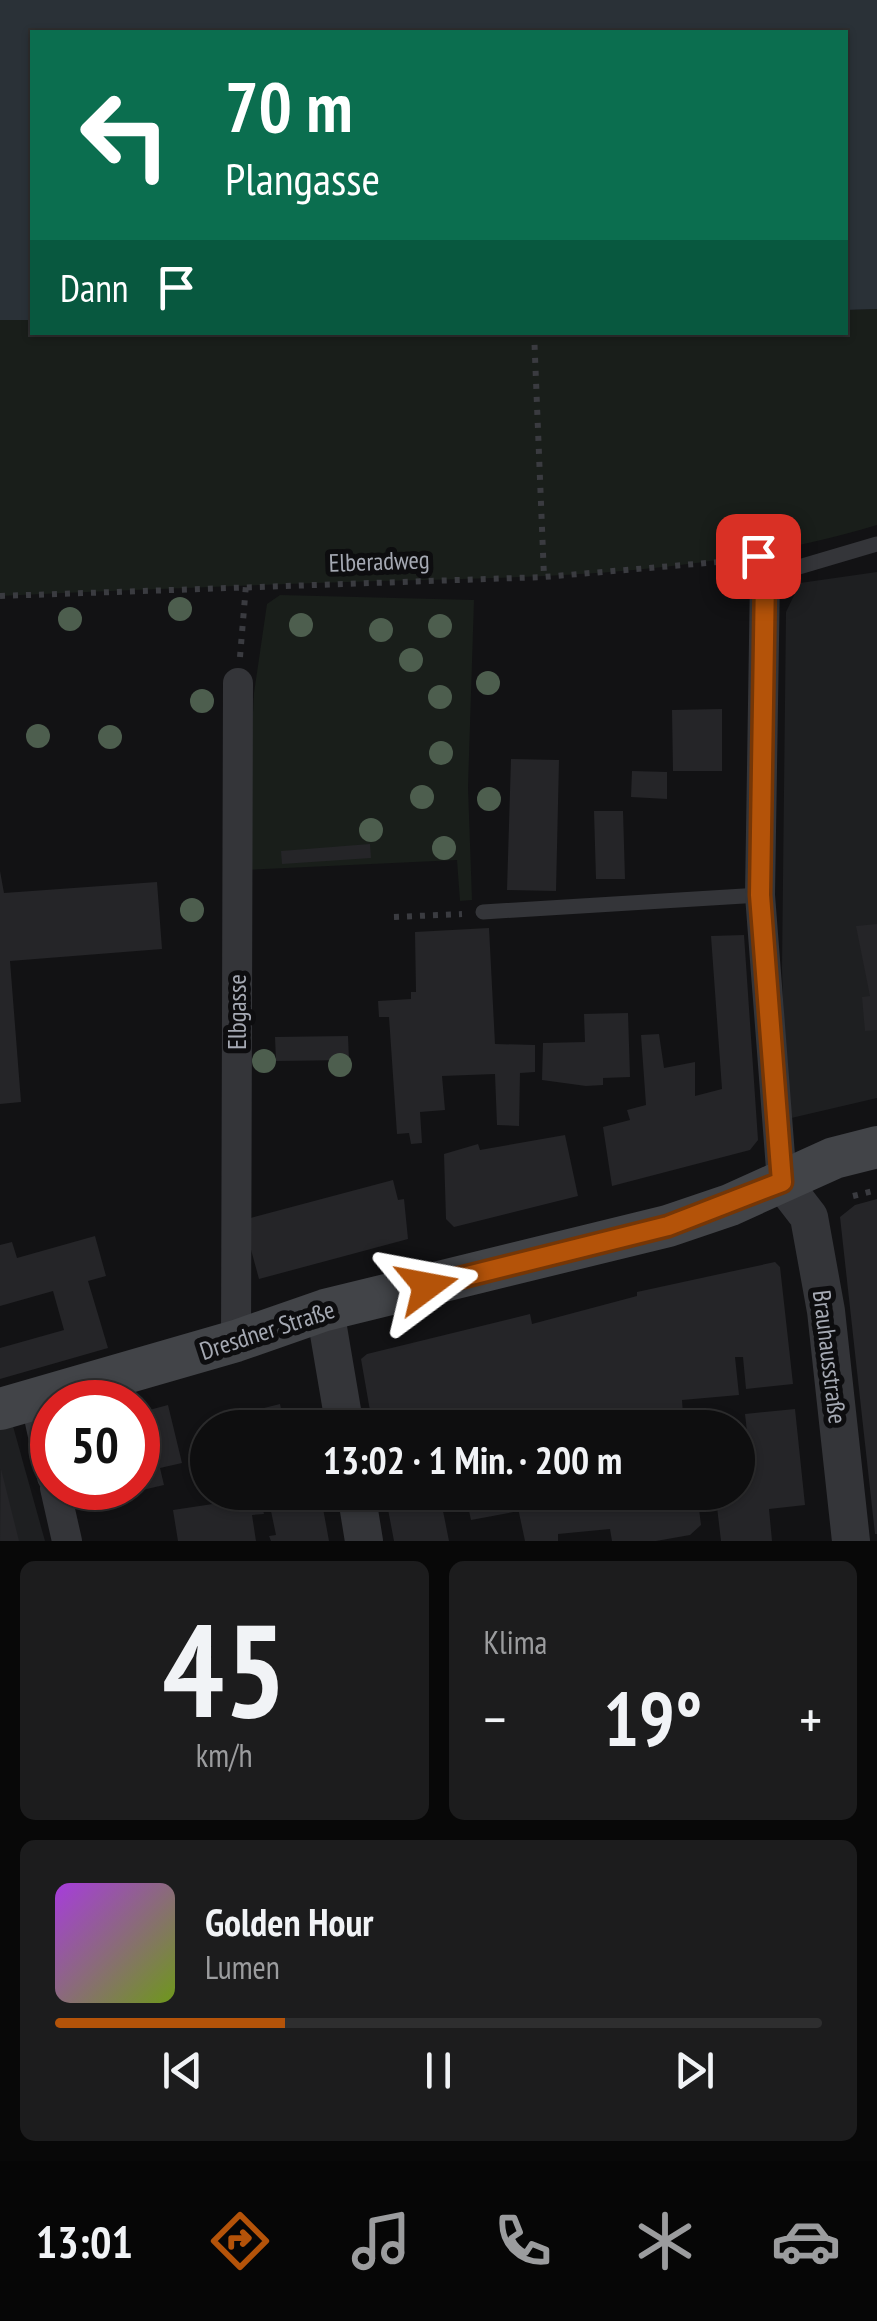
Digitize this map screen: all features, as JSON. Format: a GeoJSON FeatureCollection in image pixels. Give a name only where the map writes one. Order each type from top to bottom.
{"type":"FeatureCollection","features":[{"type":"Feature","properties":{"kind":"main road","name":"Dresdner Straße"},"geometry":{"type":"LineString","coordinates":[[18,1404],[236,1341],[325,1310],[668,1226],[834,1158],[877,1147]]}},
{"type":"Feature","properties":{"kind":"street"},"geometry":{"type":"LineString","coordinates":[[762,566],[760,895],[782,1182]]}},
{"type":"Feature","properties":{"kind":"street","name":"Elbgasse"},"geometry":{"type":"LineString","coordinates":[[236,1341],[238,683]]}},
{"type":"Feature","properties":{"kind":"street","name":"Brauhausstraße"},"geometry":{"type":"LineString","coordinates":[[782,1182],[810,1216],[826,1311],[851,1541]]}},
{"type":"Feature","properties":{"kind":"street"},"geometry":{"type":"LineString","coordinates":[[325,1310],[342,1410]]}},
{"type":"Feature","properties":{"kind":"street"},"geometry":{"type":"LineString","coordinates":[[18,1404],[30,1430]]}},
{"type":"Feature","properties":{"kind":"street"},"geometry":{"type":"LineString","coordinates":[[60,1510],[66,1541]]}},
{"type":"Feature","properties":{"kind":"street"},"geometry":{"type":"LineString","coordinates":[[359,1510],[364,1541]]}},
{"type":"Feature","properties":{"kind":"lane"},"geometry":{"type":"LineString","coordinates":[[762,566],[877,544]]}},
{"type":"Feature","properties":{"kind":"lane"},"geometry":{"type":"LineString","coordinates":[[483,912],[760,895]]}},
{"type":"Feature","properties":{"kind":"path"},"geometry":{"type":"LineString","coordinates":[[534,335],[544,577]]}},
{"type":"Feature","properties":{"kind":"path","name":"Elberadweg"},"geometry":{"type":"LineString","coordinates":[[0,596],[762,566]]}},
{"type":"Feature","properties":{"kind":"path"},"geometry":{"type":"LineString","coordinates":[[238,683],[246,585]]}},
{"type":"Feature","properties":{"kind":"path"},"geometry":{"type":"LineString","coordinates":[[394,917],[483,912]]}},
{"type":"Feature","properties":{"kind":"shaded area"},"geometry":{"type":"Polygon","coordinates":[[[0,0],[877,0],[877,309],[848,310],[848,30],[30,30],[30,320],[0,320],[0,0]]]}},
{"type":"Feature","properties":{"kind":"shaded area"},"geometry":{"type":"Polygon","coordinates":[[[877,309],[877,525],[753,554],[569,575],[0,596],[0,320],[30,320],[30,335],[848,335],[848,310],[877,309]]]}},
{"type":"Feature","properties":{"kind":"shaded area"},"geometry":{"type":"Polygon","coordinates":[[[877,572],[877,1098],[787,1119],[782,969],[786,612],[800,583],[877,572]]]}},
{"type":"Feature","properties":{"kind":"shaded area"},"geometry":{"type":"Polygon","coordinates":[[[280,595],[474,600],[468,787],[472,900],[460,901],[457,860],[245,870],[254,693],[267,604],[280,595]]]}},
{"type":"Feature","properties":{"kind":"shaded area"},"geometry":{"type":"Polygon","coordinates":[[[11,1419],[30,1487],[30,1510],[36,1510],[45,1541],[0,1541],[0,1423],[11,1419]]]}},
{"type":"Feature","properties":{"kind":"building"},"geometry":{"type":"Polygon","coordinates":[[[722,709],[722,771],[673,771],[672,710],[722,709]]]}},
{"type":"Feature","properties":{"kind":"building"},"geometry":{"type":"Polygon","coordinates":[[[511,759],[559,760],[556,891],[507,890],[511,759]]]}},
{"type":"Feature","properties":{"kind":"building"},"geometry":{"type":"Polygon","coordinates":[[[632,771],[667,772],[667,799],[631,797],[632,771]]]}},
{"type":"Feature","properties":{"kind":"building"},"geometry":{"type":"Polygon","coordinates":[[[594,811],[623,811],[625,879],[596,879],[594,811]]]}},
{"type":"Feature","properties":{"kind":"building"},"geometry":{"type":"Polygon","coordinates":[[[370,844],[371,858],[282,864],[281,851],[370,844]]]}},
{"type":"Feature","properties":{"kind":"building"},"geometry":{"type":"Polygon","coordinates":[[[0,871],[4,893],[157,882],[162,949],[10,961],[21,1102],[0,1104],[0,871]]]}},
{"type":"Feature","properties":{"kind":"building"},"geometry":{"type":"Polygon","coordinates":[[[877,924],[877,1030],[865,1031],[862,997],[870,996],[856,926],[877,924]]]}},
{"type":"Feature","properties":{"kind":"building"},"geometry":{"type":"Polygon","coordinates":[[[489,928],[495,1044],[535,1045],[535,1072],[520,1073],[519,1126],[497,1125],[495,1074],[442,1076],[445,1110],[420,1112],[422,1143],[411,1144],[409,1133],[397,1134],[389,1017],[379,1017],[378,1001],[411,999],[411,992],[416,992],[415,932],[489,928]]]}},
{"type":"Feature","properties":{"kind":"building"},"geometry":{"type":"Polygon","coordinates":[[[744,935],[758,1140],[750,1150],[612,1186],[603,1127],[630,1120],[627,1110],[646,1105],[641,1035],[659,1034],[664,1068],[695,1062],[695,1096],[722,1089],[711,936],[744,935]]]}},
{"type":"Feature","properties":{"kind":"building"},"geometry":{"type":"Polygon","coordinates":[[[628,1013],[630,1077],[603,1078],[603,1085],[586,1086],[542,1080],[543,1043],[585,1042],[584,1014],[628,1013]]]}},
{"type":"Feature","properties":{"kind":"building"},"geometry":{"type":"Polygon","coordinates":[[[348,1036],[349,1060],[276,1061],[275,1037],[348,1036]]]}},
{"type":"Feature","properties":{"kind":"building"},"geometry":{"type":"Polygon","coordinates":[[[565,1135],[578,1196],[454,1227],[446,1219],[444,1154],[478,1144],[480,1150],[565,1135]]]}},
{"type":"Feature","properties":{"kind":"building"},"geometry":{"type":"Polygon","coordinates":[[[393,1180],[398,1200],[404,1199],[408,1239],[259,1279],[243,1220],[393,1180]]]}},
{"type":"Feature","properties":{"kind":"building"},"geometry":{"type":"Polygon","coordinates":[[[877,1199],[875,1534],[840,1217],[855,1205],[877,1199]]]}},
{"type":"Feature","properties":{"kind":"building"},"geometry":{"type":"Polygon","coordinates":[[[95,1236],[106,1276],[88,1281],[108,1348],[0,1379],[0,1348],[64,1330],[53,1291],[0,1306],[0,1245],[12,1242],[17,1258],[95,1236]]]}},
{"type":"Feature","properties":{"kind":"building"},"geometry":{"type":"Polygon","coordinates":[[[775,1262],[780,1267],[793,1384],[746,1389],[743,1357],[735,1357],[739,1395],[682,1400],[683,1410],[370,1410],[361,1359],[367,1354],[530,1314],[532,1324],[637,1296],[637,1292],[775,1262]]]}},
{"type":"Feature","properties":{"kind":"building"},"geometry":{"type":"Polygon","coordinates":[[[280,1404],[281,1410],[256,1410],[280,1404]]]}},
{"type":"Feature","properties":{"kind":"building"},"geometry":{"type":"Polygon","coordinates":[[[168,1405],[182,1463],[160,1468],[160,1407],[168,1405]]]}},
{"type":"Feature","properties":{"kind":"building"},"geometry":{"type":"Polygon","coordinates":[[[795,1409],[805,1505],[769,1509],[772,1541],[721,1541],[717,1510],[755,1510],[755,1413],[795,1409]]]}},
{"type":"Feature","properties":{"kind":"building"},"geometry":{"type":"Polygon","coordinates":[[[1,1469],[19,1541],[0,1541],[1,1469]]]}},
{"type":"Feature","properties":{"kind":"building"},"geometry":{"type":"Polygon","coordinates":[[[173,1510],[263,1510],[264,1514],[252,1515],[256,1541],[178,1541],[173,1510]]]}},
{"type":"Feature","properties":{"kind":"building"},"geometry":{"type":"Polygon","coordinates":[[[271,1510],[323,1510],[329,1541],[271,1541],[269,1536],[276,1535],[271,1510]]]}},
{"type":"Feature","properties":{"kind":"building"},"geometry":{"type":"Polygon","coordinates":[[[388,1510],[443,1510],[449,1541],[394,1541],[388,1510]]]}},
{"type":"Feature","properties":{"kind":"building"},"geometry":{"type":"Polygon","coordinates":[[[469,1510],[519,1511],[471,1520],[469,1510]]]}},
{"type":"Feature","properties":{"kind":"building"},"geometry":{"type":"Polygon","coordinates":[[[518,1510],[699,1510],[701,1525],[690,1535],[656,1541],[612,1541],[610,1529],[558,1534],[558,1541],[525,1541],[518,1510]]]}},
{"type":"Feature","properties":{"kind":"route"},"geometry":{"type":"LineString","coordinates":[[427,1286],[668,1226],[730,1206],[782,1182],[760,895],[765,576],[758,556]]}}]}
